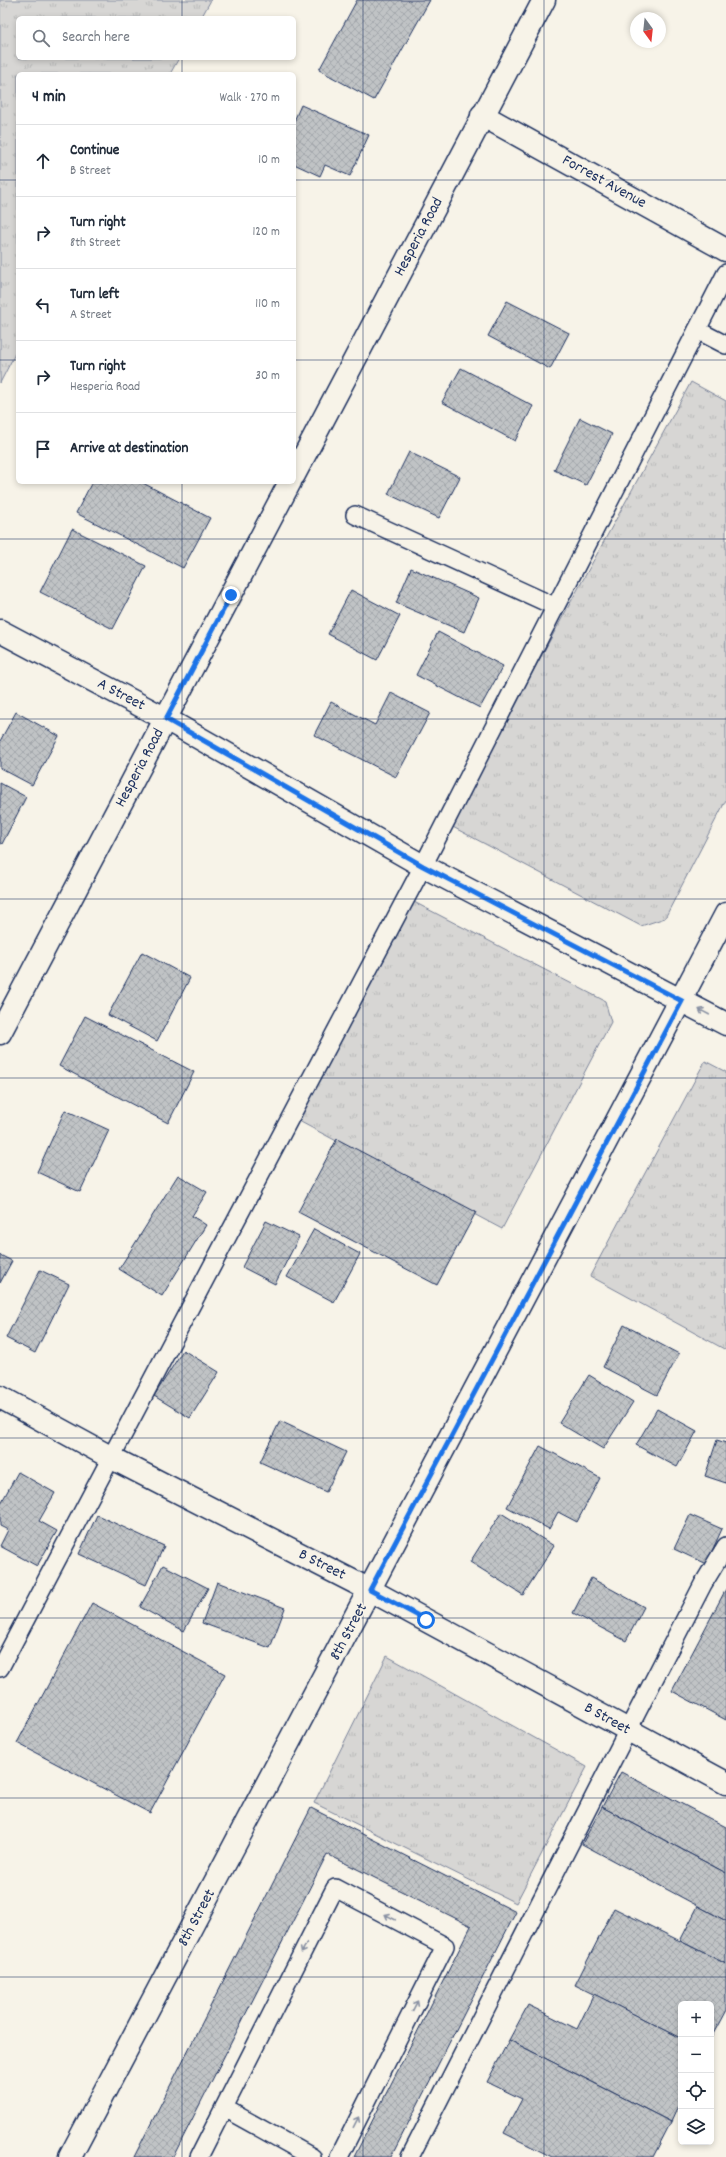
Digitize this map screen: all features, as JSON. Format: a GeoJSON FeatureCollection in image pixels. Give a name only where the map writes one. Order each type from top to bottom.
{"type":"FeatureCollection","features":[{"type":"Feature","properties":{"kind":"street","name":"Hesperia Road"},"geometry":{"type":"LineString","coordinates":[[296,471],[482,115],[544,0]]}},
{"type":"Feature","properties":{"kind":"street","name":"Forrest Avenue"},"geometry":{"type":"LineString","coordinates":[[482,115],[726,250]]}},
{"type":"Feature","properties":{"kind":"street","name":"Hesperia Road"},"geometry":{"type":"LineString","coordinates":[[0,1033],[289,484]]}},
{"type":"Feature","properties":{"kind":"street","name":"A Street"},"geometry":{"type":"LineString","coordinates":[[0,631],[166,719],[423,866],[726,1024]]}},
{"type":"Feature","properties":{"kind":"street","name":"8th Street"},"geometry":{"type":"LineString","coordinates":[[70,2157],[682,1001],[726,914]]}},
{"type":"Feature","properties":{"kind":"street","name":"B Street"},"geometry":{"type":"LineString","coordinates":[[0,1398],[110,1457],[370,1590],[726,1783]]}},
{"type":"Feature","properties":{"kind":"lane"},"geometry":{"type":"LineString","coordinates":[[0,1668],[423,866],[554,606],[726,273]]}},
{"type":"Feature","properties":{"kind":"lane"},"geometry":{"type":"LineString","coordinates":[[697,330],[726,345]]}},
{"type":"Feature","properties":{"kind":"lane"},"geometry":{"type":"LineString","coordinates":[[355,515],[554,606]]}},
{"type":"Feature","properties":{"kind":"lane"},"geometry":{"type":"LineString","coordinates":[[410,2157],[703,1584],[726,1546]]}},
{"type":"Feature","properties":{"kind":"lane"},"geometry":{"type":"LineString","coordinates":[[199,2157],[335,1888],[445,1946],[339,2157]]}},
{"type":"Feature","properties":{"kind":"lane"},"geometry":{"type":"LineString","coordinates":[[224,2108],[312,2157]]}},
{"type":"Feature","properties":{"kind":"green space"},"geometry":{"type":"Polygon","coordinates":[[[0,0],[211,0],[202,16],[16,16],[16,60],[178,60],[171,72],[16,72],[16,352],[0,383],[0,0]]]}},
{"type":"Feature","properties":{"kind":"green space"},"geometry":{"type":"Polygon","coordinates":[[[691,382],[726,401],[726,800],[665,918],[641,926],[449,825],[691,382]]]}},
{"type":"Feature","properties":{"kind":"green space"},"geometry":{"type":"Polygon","coordinates":[[[414,902],[605,1001],[611,1022],[502,1229],[297,1120],[414,902]]]}},
{"type":"Feature","properties":{"kind":"green space"},"geometry":{"type":"Polygon","coordinates":[[[705,1061],[726,1072],[726,1350],[590,1276],[705,1061]]]}},
{"type":"Feature","properties":{"kind":"green space"},"geometry":{"type":"Polygon","coordinates":[[[387,1656],[587,1767],[516,1903],[314,1803],[387,1656]]]}},
{"type":"Feature","properties":{"kind":"building"},"geometry":{"type":"Polygon","coordinates":[[[357,0],[430,0],[374,100],[319,70],[357,0]]]}},
{"type":"Feature","properties":{"kind":"building"},"geometry":{"type":"Polygon","coordinates":[[[301,105],[369,135],[350,176],[325,165],[320,176],[296,165],[296,116],[301,105]]]}},
{"type":"Feature","properties":{"kind":"building"},"geometry":{"type":"Polygon","coordinates":[[[507,301],[569,333],[550,369],[488,336],[507,301]]]}},
{"type":"Feature","properties":{"kind":"building"},"geometry":{"type":"Polygon","coordinates":[[[461,368],[533,406],[515,441],[442,402],[461,368]]]}},
{"type":"Feature","properties":{"kind":"building"},"geometry":{"type":"Polygon","coordinates":[[[580,418],[612,434],[586,485],[554,470],[580,418]]]}},
{"type":"Feature","properties":{"kind":"building"},"geometry":{"type":"Polygon","coordinates":[[[409,452],[460,477],[439,518],[388,494],[409,452]]]}},
{"type":"Feature","properties":{"kind":"building"},"geometry":{"type":"Polygon","coordinates":[[[91,484],[145,484],[210,518],[183,568],[76,513],[91,484]]]}},
{"type":"Feature","properties":{"kind":"building"},"geometry":{"type":"Polygon","coordinates":[[[72,529],[146,566],[113,629],[40,592],[72,529]]]}},
{"type":"Feature","properties":{"kind":"building"},"geometry":{"type":"Polygon","coordinates":[[[411,568],[479,598],[464,632],[396,603],[411,568]]]}},
{"type":"Feature","properties":{"kind":"building"},"geometry":{"type":"Polygon","coordinates":[[[351,590],[400,616],[377,660],[328,634],[351,590]]]}},
{"type":"Feature","properties":{"kind":"building"},"geometry":{"type":"Polygon","coordinates":[[[438,632],[503,666],[480,708],[416,675],[438,632]]]}},
{"type":"Feature","properties":{"kind":"building"},"geometry":{"type":"Polygon","coordinates":[[[391,693],[430,713],[396,777],[314,735],[331,702],[375,725],[391,693]]]}},
{"type":"Feature","properties":{"kind":"building"},"geometry":{"type":"Polygon","coordinates":[[[16,712],[59,736],[32,785],[0,768],[0,741],[16,712]]]}},
{"type":"Feature","properties":{"kind":"building"},"geometry":{"type":"Polygon","coordinates":[[[0,783],[26,797],[2,844],[0,843],[0,783]]]}},
{"type":"Feature","properties":{"kind":"building"},"geometry":{"type":"Polygon","coordinates":[[[142,952],[190,978],[157,1041],[108,1015],[142,952]]]}},
{"type":"Feature","properties":{"kind":"building"},"geometry":{"type":"Polygon","coordinates":[[[85,1016],[194,1072],[168,1123],[59,1066],[85,1016]]]}},
{"type":"Feature","properties":{"kind":"building"},"geometry":{"type":"Polygon","coordinates":[[[65,1110],[109,1130],[80,1192],[37,1172],[65,1110]]]}},
{"type":"Feature","properties":{"kind":"building"},"geometry":{"type":"Polygon","coordinates":[[[337,1139],[476,1212],[437,1285],[298,1212],[337,1139]]]}},
{"type":"Feature","properties":{"kind":"building"},"geometry":{"type":"Polygon","coordinates":[[[178,1175],[207,1192],[192,1216],[206,1225],[162,1296],[119,1269],[178,1175]]]}},
{"type":"Feature","properties":{"kind":"building"},"geometry":{"type":"Polygon","coordinates":[[[266,1221],[299,1237],[275,1284],[242,1267],[266,1221]]]}},
{"type":"Feature","properties":{"kind":"building"},"geometry":{"type":"Polygon","coordinates":[[[314,1229],[360,1254],[334,1302],[287,1277],[314,1229]]]}},
{"type":"Feature","properties":{"kind":"building"},"geometry":{"type":"Polygon","coordinates":[[[0,1255],[12,1261],[0,1283],[0,1255]]]}},
{"type":"Feature","properties":{"kind":"building"},"geometry":{"type":"Polygon","coordinates":[[[40,1270],[69,1284],[35,1353],[6,1338],[40,1270]]]}},
{"type":"Feature","properties":{"kind":"building"},"geometry":{"type":"Polygon","coordinates":[[[624,1325],[679,1354],[657,1395],[603,1367],[624,1325]]]}},
{"type":"Feature","properties":{"kind":"building"},"geometry":{"type":"Polygon","coordinates":[[[183,1350],[219,1372],[190,1418],[154,1396],[183,1350]]]}},
{"type":"Feature","properties":{"kind":"building"},"geometry":{"type":"Polygon","coordinates":[[[589,1375],[633,1402],[603,1449],[559,1423],[589,1375]]]}},
{"type":"Feature","properties":{"kind":"building"},"geometry":{"type":"Polygon","coordinates":[[[657,1409],[697,1431],[677,1467],[636,1445],[657,1409]]]}},
{"type":"Feature","properties":{"kind":"building"},"geometry":{"type":"Polygon","coordinates":[[[280,1421],[346,1452],[326,1492],[260,1462],[280,1421]]]}},
{"type":"Feature","properties":{"kind":"building"},"geometry":{"type":"Polygon","coordinates":[[[717,1440],[726,1443],[726,1483],[705,1476],[717,1440]]]}},
{"type":"Feature","properties":{"kind":"building"},"geometry":{"type":"Polygon","coordinates":[[[540,1446],[600,1478],[577,1522],[558,1512],[549,1529],[507,1507],[540,1446]]]}},
{"type":"Feature","properties":{"kind":"building"},"geometry":{"type":"Polygon","coordinates":[[[18,1472],[55,1493],[39,1521],[57,1531],[37,1566],[0,1546],[8,1530],[0,1526],[0,1505],[18,1472]]]}},
{"type":"Feature","properties":{"kind":"building"},"geometry":{"type":"Polygon","coordinates":[[[501,1513],[554,1546],[523,1595],[470,1562],[501,1513]]]}},
{"type":"Feature","properties":{"kind":"building"},"geometry":{"type":"Polygon","coordinates":[[[97,1515],[164,1546],[146,1585],[79,1554],[97,1515]]]}},
{"type":"Feature","properties":{"kind":"building"},"geometry":{"type":"Polygon","coordinates":[[[690,1515],[722,1529],[706,1564],[674,1549],[690,1515]]]}},
{"type":"Feature","properties":{"kind":"building"},"geometry":{"type":"Polygon","coordinates":[[[163,1565],[208,1588],[184,1631],[140,1607],[163,1565]]]}},
{"type":"Feature","properties":{"kind":"building"},"geometry":{"type":"Polygon","coordinates":[[[591,1578],[644,1607],[626,1641],[573,1613],[591,1578]]]}},
{"type":"Feature","properties":{"kind":"building"},"geometry":{"type":"Polygon","coordinates":[[[217,1582],[285,1608],[270,1648],[202,1623],[217,1582]]]}},
{"type":"Feature","properties":{"kind":"building"},"geometry":{"type":"Polygon","coordinates":[[[726,1589],[726,1720],[672,1691],[726,1589]]]}},
{"type":"Feature","properties":{"kind":"building"},"geometry":{"type":"Polygon","coordinates":[[[92,1603],[225,1674],[150,1813],[17,1743],[92,1603]]]}},
{"type":"Feature","properties":{"kind":"building"},"geometry":{"type":"Polygon","coordinates":[[[621,1772],[726,1827],[726,1873],[602,1807],[621,1772]]]}},
{"type":"Feature","properties":{"kind":"building"},"geometry":{"type":"Polygon","coordinates":[[[602,1807],[726,1873],[726,1921],[582,1844],[602,1807]]]}},
{"type":"Feature","properties":{"kind":"building"},"geometry":{"type":"Polygon","coordinates":[[[311,1808],[516,1912],[391,2157],[354,2157],[471,1926],[327,1854],[173,2157],[134,2157],[311,1808]]]}},
{"type":"Feature","properties":{"kind":"building"},"geometry":{"type":"Polygon","coordinates":[[[698,1906],[726,1921],[726,1964],[680,1941],[698,1906]]]}},
{"type":"Feature","properties":{"kind":"building"},"geometry":{"type":"Polygon","coordinates":[[[614,1908],[726,1964],[726,2010],[714,2032],[714,2001],[678,2001],[678,2036],[575,1985],[614,1908]]]}},
{"type":"Feature","properties":{"kind":"building"},"geometry":{"type":"Polygon","coordinates":[[[594,1994],[678,2036],[678,2107],[671,2122],[509,2040],[528,2005],[577,2029],[594,1994]]]}},
{"type":"Feature","properties":{"kind":"building"},"geometry":{"type":"Polygon","coordinates":[[[509,2040],[671,2122],[653,2157],[552,2157],[504,2133],[522,2099],[487,2082],[509,2040]]]}},
{"type":"Feature","properties":{"kind":"route"},"geometry":{"type":"LineString","coordinates":[[231,595],[166,719],[423,866],[682,1001],[370,1590],[426,1620]]}}]}
